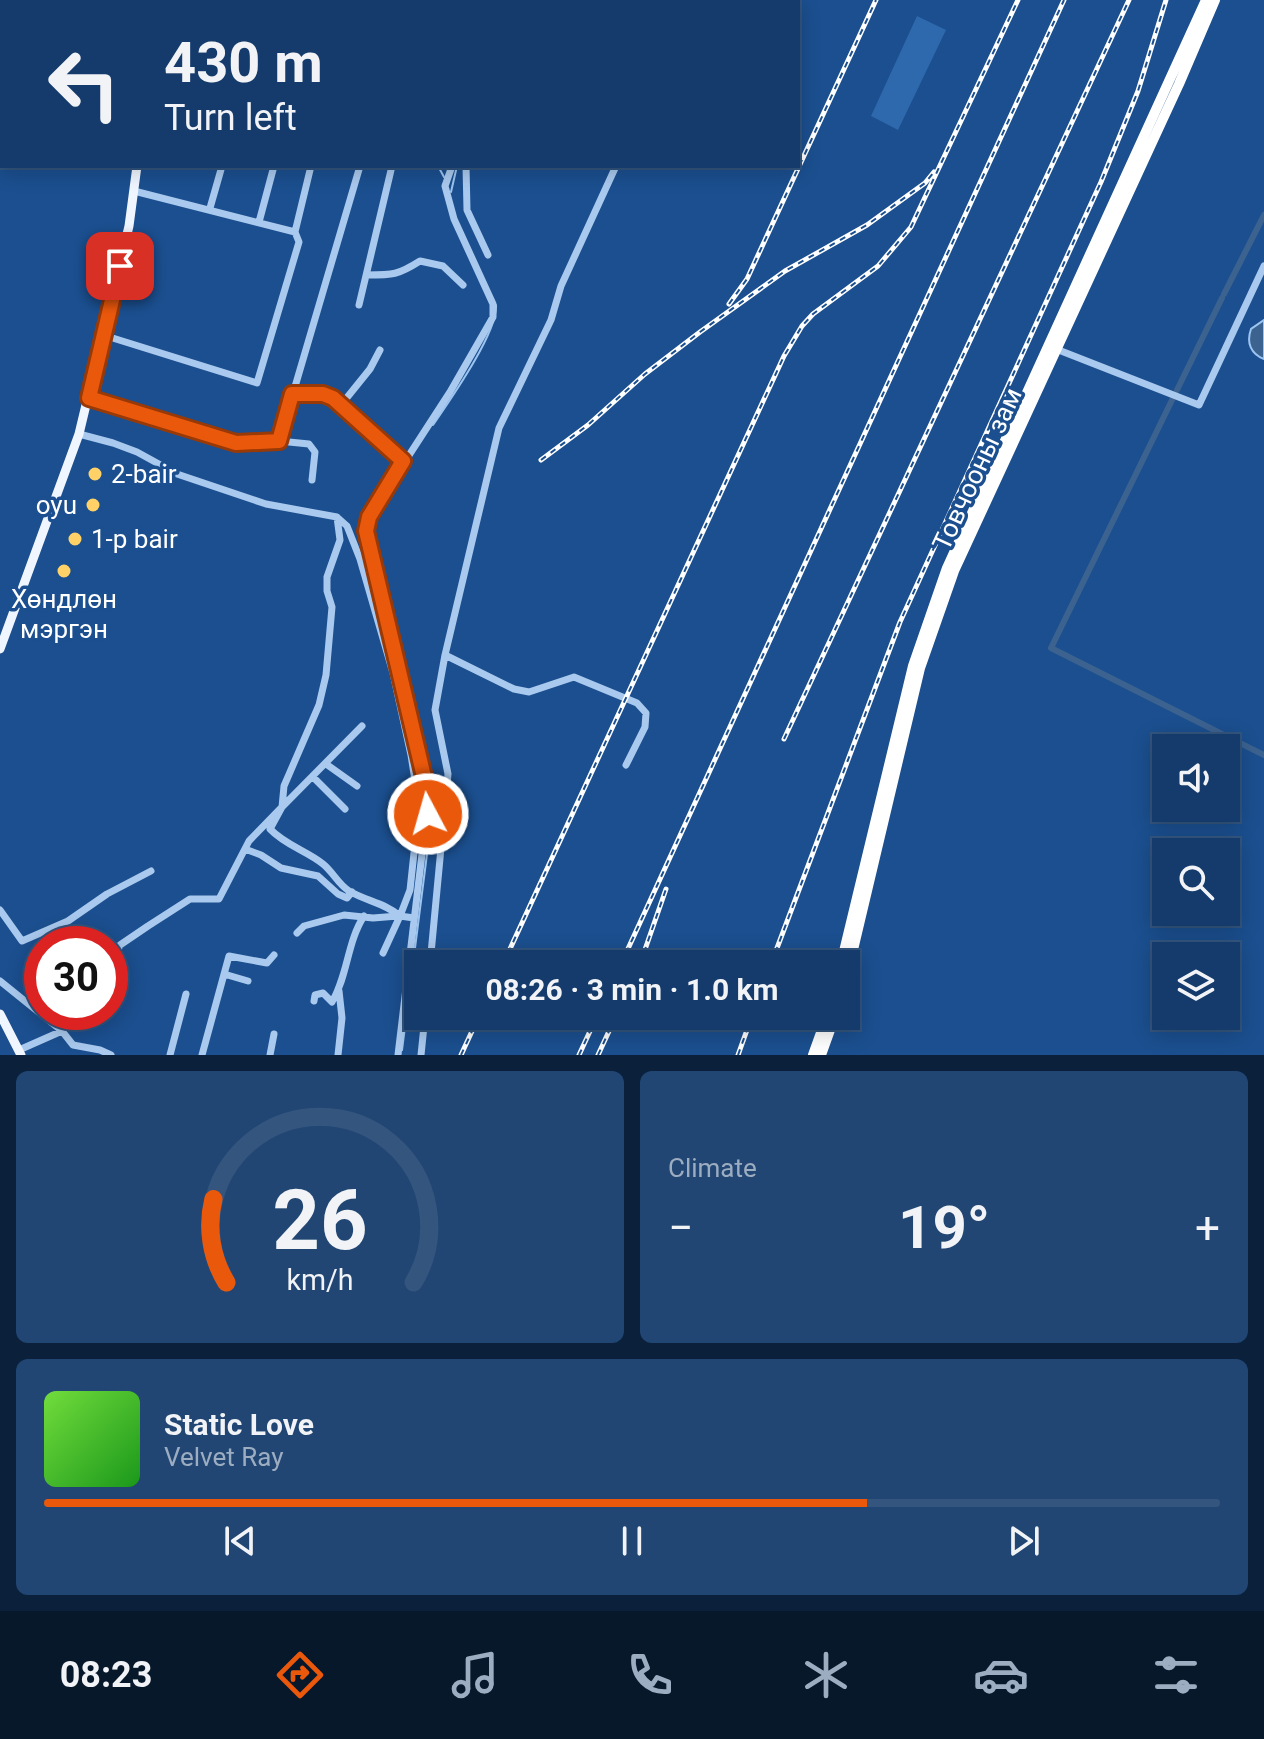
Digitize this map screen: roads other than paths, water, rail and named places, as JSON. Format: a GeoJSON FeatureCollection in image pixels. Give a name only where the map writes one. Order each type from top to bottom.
{"type":"FeatureCollection","features":[{"type":"Feature","properties":{"kind":"highway","name":"Товчооны зам"},"geometry":{"type":"LineString","coordinates":[[844,950],[913,666],[947,568],[1206,0]]}},
{"type":"Feature","properties":{"kind":"highway","name":"Товчооны зам"},"geometry":{"type":"LineString","coordinates":[[852,950],[920,668],[959,559],[1215,0]]}},
{"type":"Feature","properties":{"kind":"highway"},"geometry":{"type":"LineString","coordinates":[[813,1055],[822,1030]]}},
{"type":"Feature","properties":{"kind":"highway"},"geometry":{"type":"LineString","coordinates":[[821,1055],[830,1030]]}},
{"type":"Feature","properties":{"kind":"main road"},"geometry":{"type":"LineString","coordinates":[[0,649],[79,434],[129,226],[137,168]]}},
{"type":"Feature","properties":{"kind":"main road"},"geometry":{"type":"LineString","coordinates":[[0,1014],[20,1052]]}},
{"type":"Feature","properties":{"kind":"street"},"geometry":{"type":"LineString","coordinates":[[210,208],[221,168]]}},
{"type":"Feature","properties":{"kind":"street"},"geometry":{"type":"LineString","coordinates":[[259,222],[273,168]]}},
{"type":"Feature","properties":{"kind":"street"},"geometry":{"type":"LineString","coordinates":[[103,335],[257,383],[299,242],[295,232],[311,168]]}},
{"type":"Feature","properties":{"kind":"street"},"geometry":{"type":"LineString","coordinates":[[279,441],[359,168]]}},
{"type":"Feature","properties":{"kind":"street"},"geometry":{"type":"LineString","coordinates":[[359,305],[392,168]]}},
{"type":"Feature","properties":{"kind":"street"},"geometry":{"type":"LineString","coordinates":[[398,1055],[428,804],[366,531],[369,517],[450,392],[494,311],[454,219],[445,186],[451,168]]}},
{"type":"Feature","properties":{"kind":"street"},"geometry":{"type":"LineString","coordinates":[[466,168],[467,210],[488,255]]}},
{"type":"Feature","properties":{"kind":"street"},"geometry":{"type":"LineString","coordinates":[[431,950],[448,774],[435,710],[445,655],[499,428],[551,320],[561,286],[615,168]]}},
{"type":"Feature","properties":{"kind":"street"},"geometry":{"type":"LineString","coordinates":[[134,191],[295,232]]}},
{"type":"Feature","properties":{"kind":"street"},"geometry":{"type":"LineString","coordinates":[[367,275],[397,275],[420,261],[443,266],[463,285]]}},
{"type":"Feature","properties":{"kind":"street"},"geometry":{"type":"LineString","coordinates":[[1056,349],[1199,405],[1264,266]]}},
{"type":"Feature","properties":{"kind":"street"},"geometry":{"type":"LineString","coordinates":[[341,405],[370,369],[380,350]]}},
{"type":"Feature","properties":{"kind":"street"},"geometry":{"type":"LineString","coordinates":[[292,394],[323,394],[333,398],[403,461]]}},
{"type":"Feature","properties":{"kind":"street"},"geometry":{"type":"LineString","coordinates":[[89,398],[236,443],[279,441],[309,444],[315,452],[312,480]]}},
{"type":"Feature","properties":{"kind":"street"},"geometry":{"type":"LineString","coordinates":[[79,434],[125,448],[177,474],[266,504],[337,517],[347,526],[360,559],[393,673],[419,806],[410,890],[383,953]]}},
{"type":"Feature","properties":{"kind":"street"},"geometry":{"type":"LineString","coordinates":[[337,517],[340,540],[327,577],[332,607],[326,675],[314,717],[284,786],[282,807],[270,829],[277,837],[322,863],[343,887],[383,904],[400,916]]}},
{"type":"Feature","properties":{"kind":"street"},"geometry":{"type":"LineString","coordinates":[[445,655],[514,689],[529,692],[574,677],[637,703],[646,713],[645,727],[626,765]]}},
{"type":"Feature","properties":{"kind":"street"},"geometry":{"type":"LineString","coordinates":[[128,940],[190,899],[219,899],[249,841],[362,726]]}},
{"type":"Feature","properties":{"kind":"street"},"geometry":{"type":"LineString","coordinates":[[326,764],[357,786]]}},
{"type":"Feature","properties":{"kind":"street"},"geometry":{"type":"LineString","coordinates":[[313,777],[345,809]]}},
{"type":"Feature","properties":{"kind":"street"},"geometry":{"type":"LineString","coordinates":[[245,849],[281,868],[318,876],[347,898],[352,892]]}},
{"type":"Feature","properties":{"kind":"street"},"geometry":{"type":"LineString","coordinates":[[0,910],[22,941],[68,921],[107,894],[151,871]]}},
{"type":"Feature","properties":{"kind":"street"},"geometry":{"type":"LineString","coordinates":[[314,1001],[315,995],[323,993],[332,1002],[339,991],[355,931],[364,916]]}},
{"type":"Feature","properties":{"kind":"street"},"geometry":{"type":"LineString","coordinates":[[297,933],[304,926],[337,917],[414,918]]}},
{"type":"Feature","properties":{"kind":"street"},"geometry":{"type":"LineString","coordinates":[[202,1055],[229,956],[267,963],[274,955]]}},
{"type":"Feature","properties":{"kind":"street"},"geometry":{"type":"LineString","coordinates":[[224,974],[248,981]]}},
{"type":"Feature","properties":{"kind":"street"},"geometry":{"type":"LineString","coordinates":[[0,981],[62,1031],[77,1055]]}},
{"type":"Feature","properties":{"kind":"street"},"geometry":{"type":"LineString","coordinates":[[338,1055],[342,1018],[339,991]]}},
{"type":"Feature","properties":{"kind":"street"},"geometry":{"type":"LineString","coordinates":[[170,1055],[186,994]]}},
{"type":"Feature","properties":{"kind":"street"},"geometry":{"type":"LineString","coordinates":[[421,1055],[424,1030]]}},
{"type":"Feature","properties":{"kind":"street"},"geometry":{"type":"LineString","coordinates":[[20,1052],[62,1031]]}},
{"type":"Feature","properties":{"kind":"street"},"geometry":{"type":"LineString","coordinates":[[270,1055],[274,1034]]}},
{"type":"Feature","properties":{"kind":"street"},"geometry":{"type":"LineString","coordinates":[[73,1045],[111,1055]]}},
{"type":"Feature","properties":{"kind":"waterway"},"geometry":{"type":"LineString","coordinates":[[439,168],[444,177]]}},
{"type":"Feature","properties":{"kind":"waterway"},"geometry":{"type":"LineString","coordinates":[[451,192],[457,168]]}},
{"type":"Feature","properties":{"kind":"waterway"},"geometry":{"type":"LineString","coordinates":[[1224,294],[1264,215]]}},
{"type":"Feature","properties":{"kind":"waterway"},"geometry":{"type":"LineString","coordinates":[[1177,390],[1222,298]]}},
{"type":"Feature","properties":{"kind":"waterway"},"geometry":{"type":"LineString","coordinates":[[433,425],[481,348],[495,317],[496,305]]}},
{"type":"Feature","properties":{"kind":"waterway"},"geometry":{"type":"LineString","coordinates":[[1173,398],[1051,648],[1264,755]]}},
{"type":"Feature","properties":{"kind":"waterway"},"geometry":{"type":"LineString","coordinates":[[371,535],[377,510]]}},
{"type":"Feature","properties":{"kind":"waterway"},"geometry":{"type":"LineString","coordinates":[[377,565],[426,763],[433,807],[402,1050]]}},
{"type":"Feature","properties":{"kind":"railway"},"geometry":{"type":"LineString","coordinates":[[800,164],[876,0]]}},
{"type":"Feature","properties":{"kind":"railway"},"geometry":{"type":"LineString","coordinates":[[509,950],[784,356],[813,314],[878,266],[911,227],[1018,0]]}},
{"type":"Feature","properties":{"kind":"railway"},"geometry":{"type":"LineString","coordinates":[[627,950],[1064,0]]}},
{"type":"Feature","properties":{"kind":"railway"},"geometry":{"type":"LineString","coordinates":[[784,739],[1129,0]]}},
{"type":"Feature","properties":{"kind":"railway"},"geometry":{"type":"LineString","coordinates":[[776,950],[900,622],[1101,182],[1138,91],[1166,0]]}},
{"type":"Feature","properties":{"kind":"railway"},"geometry":{"type":"LineString","coordinates":[[729,304],[747,279],[798,168]]}},
{"type":"Feature","properties":{"kind":"railway"},"geometry":{"type":"LineString","coordinates":[[541,460],[700,332],[785,271],[867,225],[925,183],[934,172]]}},
{"type":"Feature","properties":{"kind":"railway"},"geometry":{"type":"LineString","coordinates":[[645,950],[666,889]]}},
{"type":"Feature","properties":{"kind":"railway"},"geometry":{"type":"LineString","coordinates":[[461,1055],[473,1030]]}},
{"type":"Feature","properties":{"kind":"railway"},"geometry":{"type":"LineString","coordinates":[[579,1055],[591,1030]]}},
{"type":"Feature","properties":{"kind":"railway"},"geometry":{"type":"LineString","coordinates":[[598,1055],[610,1030]]}},
{"type":"Feature","properties":{"kind":"railway"},"geometry":{"type":"LineString","coordinates":[[738,1055],[747,1030]]}},
{"type":"Feature","properties":{"kind":"place","name":"2-bair"},"geometry":{"type":"Point","coordinates":[95,474]}},
{"type":"Feature","properties":{"kind":"place","name":"oyu"},"geometry":{"type":"Point","coordinates":[93,505]}},
{"type":"Feature","properties":{"kind":"place","name":"1-p bair"},"geometry":{"type":"Point","coordinates":[75,539]}},
{"type":"Feature","properties":{"kind":"place","name":"Хөндлөн мэргэн"},"geometry":{"type":"Point","coordinates":[64,571]}}]}
